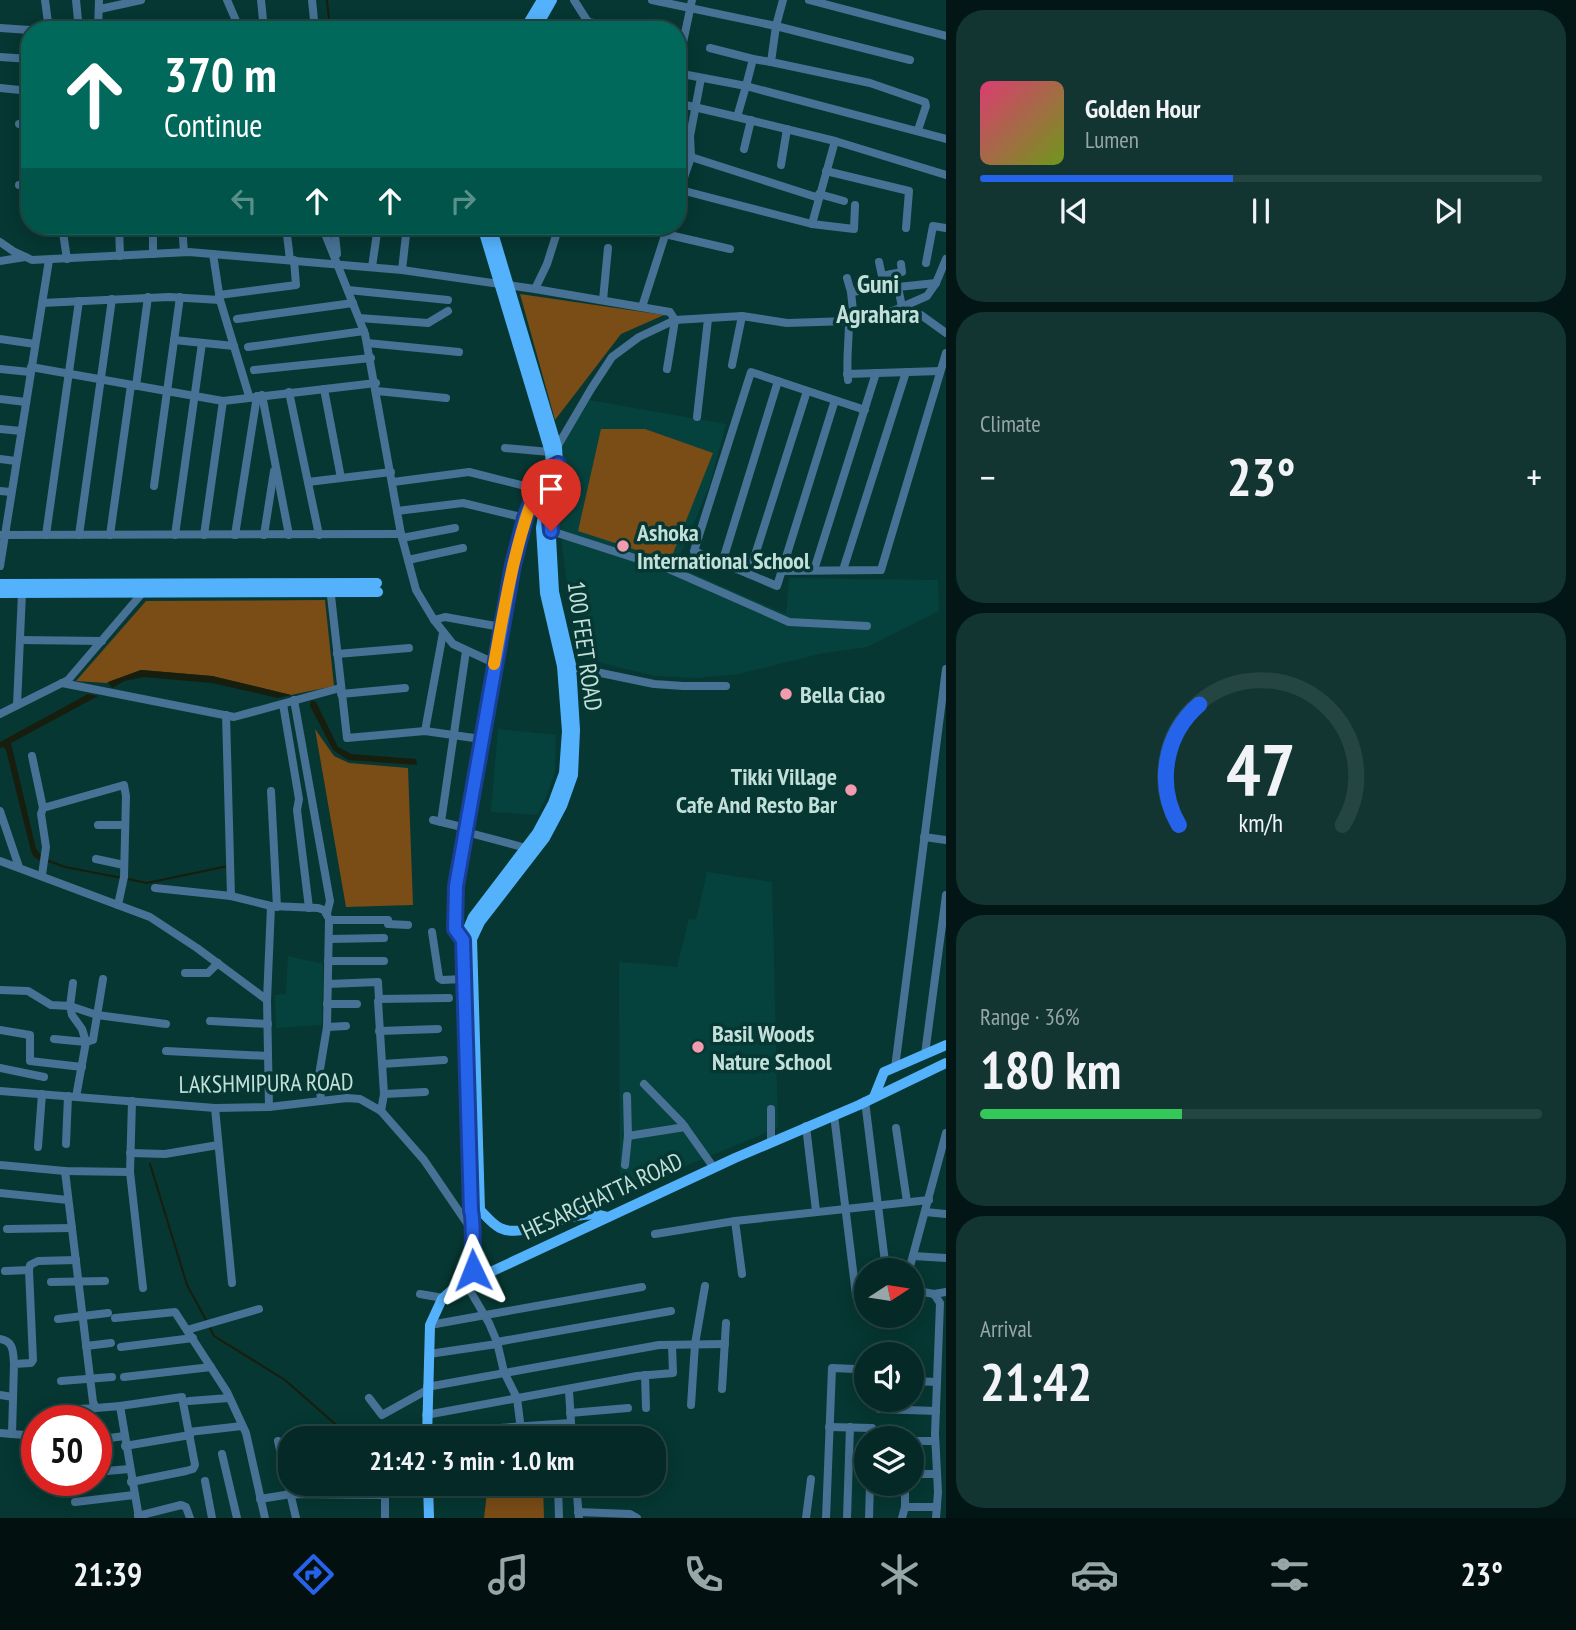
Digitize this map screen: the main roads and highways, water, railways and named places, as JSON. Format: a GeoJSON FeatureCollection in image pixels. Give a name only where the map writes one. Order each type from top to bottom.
{"type":"FeatureCollection","features":[{"type":"Feature","properties":{"kind":"main road"},"geometry":{"type":"LineString","coordinates":[[529,21],[542,0]]}},
{"type":"Feature","properties":{"kind":"main road"},"geometry":{"type":"LineString","coordinates":[[540,21],[552,0]]}},
{"type":"Feature","properties":{"kind":"main road","name":"100 FEET ROAD"},"geometry":{"type":"LineString","coordinates":[[470,1280],[474,1217],[467,942],[545,838],[562,806],[573,775],[576,730],[546,530],[550,519],[553,449],[485,235]]}},
{"type":"Feature","properties":{"kind":"main road","name":"100 FEET ROAD"},"geometry":{"type":"LineString","coordinates":[[493,235],[503,285]]}},
{"type":"Feature","properties":{"kind":"main road"},"geometry":{"type":"LineString","coordinates":[[0,583],[377,587]]}},
{"type":"Feature","properties":{"kind":"main road"},"geometry":{"type":"LineString","coordinates":[[0,593],[143,593],[330,587]]}},
{"type":"Feature","properties":{"kind":"main road","name":"100 FEET ROAD"},"geometry":{"type":"LineString","coordinates":[[474,1217],[464,979],[467,942],[473,917],[537,833],[553,803],[564,773],[566,666]]}},
{"type":"Feature","properties":{"kind":"main road"},"geometry":{"type":"LineString","coordinates":[[870,1099],[884,1072],[946,1045]]}},
{"type":"Feature","properties":{"kind":"main road","name":"HESARGHATTA ROAD"},"geometry":{"type":"LineString","coordinates":[[427,1426],[430,1325],[443,1298],[470,1280],[946,1063]]}},
{"type":"Feature","properties":{"kind":"main road"},"geometry":{"type":"LineString","coordinates":[[474,1217],[509,1231],[572,1215],[597,1213],[608,1217]]}},
{"type":"Feature","properties":{"kind":"main road"},"geometry":{"type":"LineString","coordinates":[[428,1496],[429,1518]]}},
{"type":"Feature","properties":{"kind":"waterway"},"geometry":{"type":"LineString","coordinates":[[327,0],[329,21]]}},
{"type":"Feature","properties":{"kind":"waterway"},"geometry":{"type":"LineString","coordinates":[[46,860],[65,867],[122,878]]}},
{"type":"Feature","properties":{"kind":"waterway"},"geometry":{"type":"LineString","coordinates":[[128,879],[147,883],[228,866]]}},
{"type":"Feature","properties":{"kind":"waterway"},"geometry":{"type":"LineString","coordinates":[[150,1164],[187,1285],[206,1320]]}},
{"type":"Feature","properties":{"kind":"waterway"},"geometry":{"type":"LineString","coordinates":[[210,1328],[214,1336],[285,1380],[337,1426]]}},
{"type":"Feature","properties":{"kind":"place","name":"Ashoka International School"},"geometry":{"type":"Point","coordinates":[623,546]}},
{"type":"Feature","properties":{"kind":"place","name":"Bella Ciao"},"geometry":{"type":"Point","coordinates":[786,694]}},
{"type":"Feature","properties":{"kind":"place","name":"Tikki Village Cafe And Resto Bar"},"geometry":{"type":"Point","coordinates":[851,790]}},
{"type":"Feature","properties":{"kind":"place","name":"Basil Woods Nature School"},"geometry":{"type":"Point","coordinates":[698,1047]}},
{"type":"Feature","properties":{"kind":"district","name":"Guni Agrahara"},"geometry":{"type":"Point","coordinates":[878,298]}}]}
